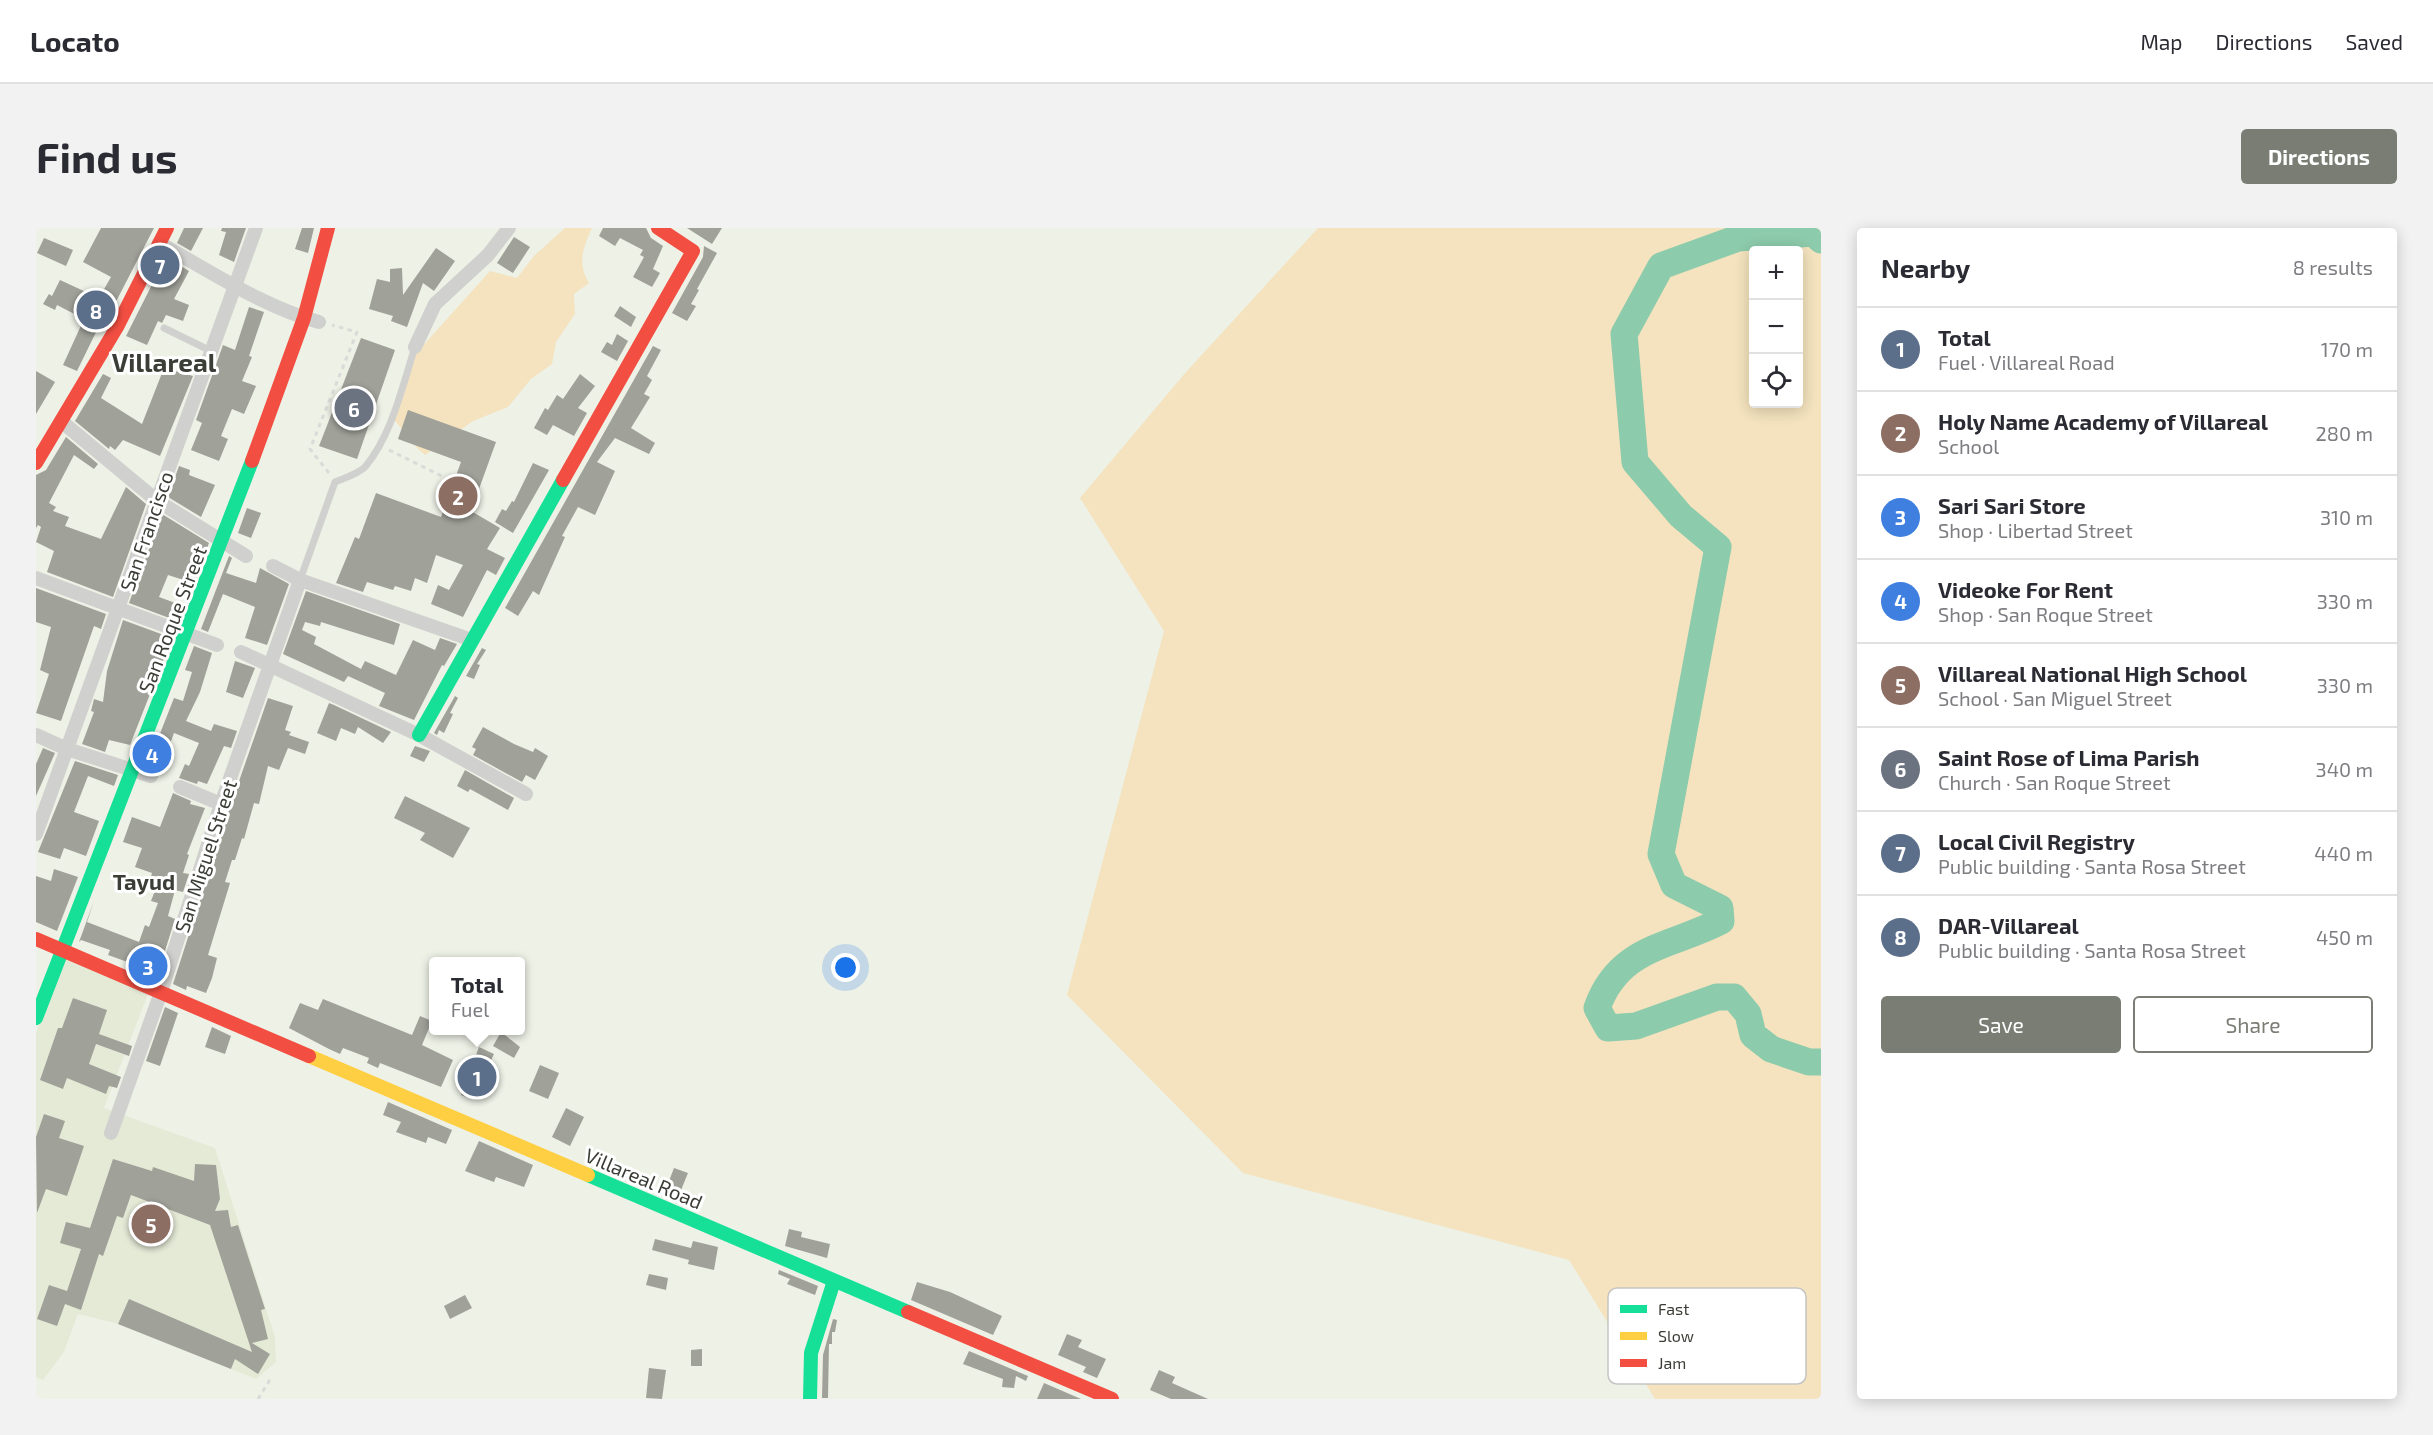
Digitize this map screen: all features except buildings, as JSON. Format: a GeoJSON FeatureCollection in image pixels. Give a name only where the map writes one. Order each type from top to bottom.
{"type":"FeatureCollection","features":[{"type":"Feature","properties":{"kind":"street"},"geometry":{"type":"LineString","coordinates":[[36,463],[117,327],[167,228]]}},
{"type":"Feature","properties":{"kind":"street","name":"San Francisco"},"geometry":{"type":"LineString","coordinates":[[36,834],[256,228]]}},
{"type":"Feature","properties":{"kind":"street","name":"San Roque Street"},"geometry":{"type":"LineString","coordinates":[[36,1018],[61,949],[188,634],[304,318],[328,228]]}},
{"type":"Feature","properties":{"kind":"street"},"geometry":{"type":"LineString","coordinates":[[415,347],[435,304],[488,255],[509,228]]}},
{"type":"Feature","properties":{"kind":"street"},"geometry":{"type":"LineString","coordinates":[[418,735],[693,251],[658,228]]}},
{"type":"Feature","properties":{"kind":"street"},"geometry":{"type":"LineString","coordinates":[[159,243],[235,285],[304,318],[319,322]]}},
{"type":"Feature","properties":{"kind":"street"},"geometry":{"type":"LineString","coordinates":[[61,421],[156,500],[246,556]]}},
{"type":"Feature","properties":{"kind":"street"},"geometry":{"type":"LineString","coordinates":[[273,566],[300,580],[472,640]]}},
{"type":"Feature","properties":{"kind":"street"},"geometry":{"type":"LineString","coordinates":[[36,578],[217,645]]}},
{"type":"Feature","properties":{"kind":"street","name":"San Miguel Street"},"geometry":{"type":"LineString","coordinates":[[111,1132],[161,992],[221,804],[300,580]]}},
{"type":"Feature","properties":{"kind":"street"},"geometry":{"type":"LineString","coordinates":[[241,652],[418,735],[526,794]]}},
{"type":"Feature","properties":{"kind":"street"},"geometry":{"type":"LineString","coordinates":[[36,735],[67,749],[152,776]]}},
{"type":"Feature","properties":{"kind":"street"},"geometry":{"type":"LineString","coordinates":[[180,788],[221,804]]}},
{"type":"Feature","properties":{"kind":"street","name":"Villareal Road"},"geometry":{"type":"LineString","coordinates":[[36,939],[1112,1399]]}},
{"type":"Feature","properties":{"kind":"street"},"geometry":{"type":"LineString","coordinates":[[810,1399],[808,1379],[814,1332],[834,1281]]}},
{"type":"Feature","properties":{"kind":"lane"},"geometry":{"type":"LineString","coordinates":[[164,328],[211,351]]}},
{"type":"Feature","properties":{"kind":"lane"},"geometry":{"type":"LineString","coordinates":[[300,580],[335,482],[363,469],[379,445],[392,418],[415,347]]}},
{"type":"Feature","properties":{"kind":"path"},"geometry":{"type":"LineString","coordinates":[[319,322],[357,332],[310,449],[335,482]]}},
{"type":"Feature","properties":{"kind":"path"},"geometry":{"type":"LineString","coordinates":[[379,445],[448,479]]}},
{"type":"Feature","properties":{"kind":"path"},"geometry":{"type":"LineString","coordinates":[[258,1399],[271,1378]]}},
{"type":"Feature","properties":{"kind":"shaded area"},"geometry":{"type":"Polygon","coordinates":[[[565,228],[592,228],[586,242],[582,262],[589,283],[574,294],[575,314],[556,342],[552,364],[531,379],[508,407],[473,421],[425,455],[394,420],[411,359],[490,271],[517,278],[534,256],[565,228]]]}},
{"type":"Feature","properties":{"kind":"shaded area"},"geometry":{"type":"Polygon","coordinates":[[[1318,228],[1821,228],[1821,1399],[1655,1399],[1646,1384],[1806,1384],[1806,1288],[1608,1288],[1608,1323],[1569,1260],[1243,1173],[1067,995],[1164,631],[1080,498],[1186,372],[1318,228]]]}},
{"type":"Feature","properties":{"kind":"shaded area"},"geometry":{"type":"Polygon","coordinates":[[[64,958],[148,994],[104,1108],[215,1148],[275,1337],[276,1362],[256,1379],[118,1324],[78,1314],[64,1352],[43,1380],[36,1377],[36,1033],[64,958]]]}},
{"type":"Feature","properties":{"kind":"waterway"},"geometry":{"type":"LineString","coordinates":[[1821,240],[1814,233],[1738,238],[1661,266],[1624,334],[1635,462],[1681,516],[1718,547],[1661,854],[1674,885],[1720,908],[1721,921],[1648,951],[1633,960],[1619,972],[1607,988],[1597,1008],[1608,1028],[1636,1026],[1717,997],[1734,997],[1748,1014],[1753,1035],[1771,1049],[1809,1062],[1821,1062]]}},
{"type":"Feature","properties":{"kind":"traffic: fast"},"geometry":{"type":"LineString","coordinates":[[36,1018],[252,461]]}},
{"type":"Feature","properties":{"kind":"traffic: fast"},"geometry":{"type":"LineString","coordinates":[[419,735],[563,480]]}},
{"type":"Feature","properties":{"kind":"traffic: fast"},"geometry":{"type":"LineString","coordinates":[[588,1175],[908,1312]]}},
{"type":"Feature","properties":{"kind":"traffic: fast"},"geometry":{"type":"LineString","coordinates":[[810,1399],[811,1353],[834,1281]]}},
{"type":"Feature","properties":{"kind":"traffic: slow"},"geometry":{"type":"LineString","coordinates":[[309,1056],[588,1175]]}},
{"type":"Feature","properties":{"kind":"traffic: jam"},"geometry":{"type":"LineString","coordinates":[[36,463],[117,327],[167,228]]}},
{"type":"Feature","properties":{"kind":"traffic: jam"},"geometry":{"type":"LineString","coordinates":[[252,461],[304,318],[328,228]]}},
{"type":"Feature","properties":{"kind":"traffic: jam"},"geometry":{"type":"LineString","coordinates":[[563,480],[693,251],[658,228]]}},
{"type":"Feature","properties":{"kind":"traffic: jam"},"geometry":{"type":"LineString","coordinates":[[36,939],[309,1056]]}},
{"type":"Feature","properties":{"kind":"traffic: jam"},"geometry":{"type":"LineString","coordinates":[[908,1312],[1112,1399]]}},
{"type":"Feature","properties":{"kind":"place","name":"Local Civil Registry"},"geometry":{"type":"Point","coordinates":[160,265]}},
{"type":"Feature","properties":{"kind":"place","name":"DAR-Villareal"},"geometry":{"type":"Point","coordinates":[96,310]}},
{"type":"Feature","properties":{"kind":"place","name":"Saint Rose of Lima Parish"},"geometry":{"type":"Point","coordinates":[354,408]}},
{"type":"Feature","properties":{"kind":"place","name":"Holy Name Academy of Villareal"},"geometry":{"type":"Point","coordinates":[458,496]}},
{"type":"Feature","properties":{"kind":"place","name":"Videoke For Rent"},"geometry":{"type":"Point","coordinates":[152,754]}},
{"type":"Feature","properties":{"kind":"place","name":"Sari Sari Store"},"geometry":{"type":"Point","coordinates":[148,966]}},
{"type":"Feature","properties":{"kind":"place","name":"Total"},"geometry":{"type":"Point","coordinates":[477,1077]}},
{"type":"Feature","properties":{"kind":"place","name":"Villareal National High School"},"geometry":{"type":"Point","coordinates":[151,1224]}},
{"type":"Feature","properties":{"kind":"district","name":"Villareal"},"geometry":{"type":"Point","coordinates":[164,361]}},
{"type":"Feature","properties":{"kind":"district","name":"Tayud"},"geometry":{"type":"Point","coordinates":[144,881]}}]}
